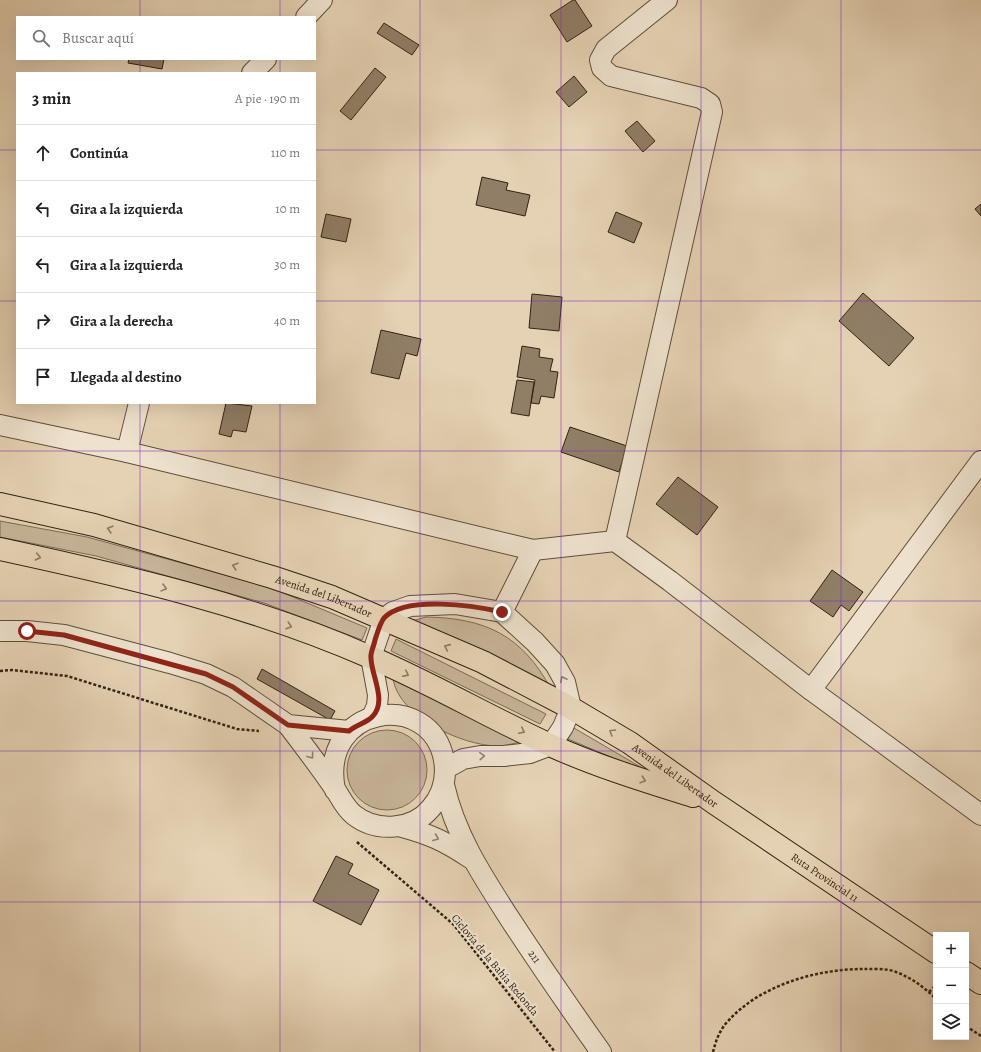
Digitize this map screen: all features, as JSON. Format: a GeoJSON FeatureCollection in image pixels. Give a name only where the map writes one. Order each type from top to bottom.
{"type":"FeatureCollection","features":[{"type":"Feature","properties":{"kind":"main road","name":"Avenida del Libertador"},"geometry":{"type":"LineString","coordinates":[[0,504],[94,525],[272,577],[332,597],[483,662],[571,708],[630,743],[713,802]]}},
{"type":"Feature","properties":{"kind":"main road","name":"Avenida del Libertador"},"geometry":{"type":"LineString","coordinates":[[0,549],[96,570],[219,603],[309,632],[370,657],[551,745],[622,773],[713,802]]}},
{"type":"Feature","properties":{"kind":"main road","name":"Ruta Provincial 11"},"geometry":{"type":"LineString","coordinates":[[713,802],[933,950]]}},
{"type":"Feature","properties":{"kind":"main road"},"geometry":{"type":"LineString","coordinates":[[969,974],[981,983]]}},
{"type":"Feature","properties":{"kind":"street"},"geometry":{"type":"LineString","coordinates":[[307,16],[322,0]]}},
{"type":"Feature","properties":{"kind":"street"},"geometry":{"type":"LineString","coordinates":[[615,541],[712,112],[710,104],[701,98],[611,76],[602,68],[600,60],[606,49],[667,0]]}},
{"type":"Feature","properties":{"kind":"street"},"geometry":{"type":"LineString","coordinates":[[253,72],[265,60]]}},
{"type":"Feature","properties":{"kind":"street"},"geometry":{"type":"LineString","coordinates":[[127,452],[139,404]]}},
{"type":"Feature","properties":{"kind":"street"},"geometry":{"type":"LineString","coordinates":[[0,425],[127,452],[533,550],[615,541],[670,581],[811,690],[981,815]]}},
{"type":"Feature","properties":{"kind":"street"},"geometry":{"type":"LineString","coordinates":[[811,690],[981,461]]}},
{"type":"Feature","properties":{"kind":"street"},"geometry":{"type":"LineString","coordinates":[[502,612],[533,550]]}},
{"type":"Feature","properties":{"kind":"street"},"geometry":{"type":"LineString","coordinates":[[372,717],[378,706],[378,695],[370,657],[384,619],[393,612],[410,606],[455,604],[476,606],[502,612],[535,642],[555,664],[565,682],[571,708],[563,727],[551,745],[530,753],[504,756],[480,756],[463,759],[445,777]]}},
{"type":"Feature","properties":{"kind":"street"},"geometry":{"type":"LineString","coordinates":[[0,631],[27,631],[64,635],[206,674],[233,687],[288,725],[336,790],[343,804],[354,816],[368,823],[383,827],[399,826],[414,822],[428,812],[438,800],[445,777],[443,753],[436,739],[424,727],[408,718],[391,714],[372,717],[356,725],[339,743],[334,758],[332,774],[336,790]]}},
{"type":"Feature","properties":{"kind":"street"},"geometry":{"type":"LineString","coordinates":[[288,725],[349,731]]}},
{"type":"Feature","properties":{"kind":"street","name":"211"},"geometry":{"type":"LineString","coordinates":[[445,777],[449,808],[472,859],[546,975],[601,1052]]}},
{"type":"Feature","properties":{"kind":"street","name":"211"},"geometry":{"type":"LineString","coordinates":[[399,826],[426,834],[448,843],[472,859]]}},
{"type":"Feature","properties":{"kind":"path"},"geometry":{"type":"LineString","coordinates":[[0,671],[12,670],[67,676],[237,729],[265,732]]}},
{"type":"Feature","properties":{"kind":"path","name":"Ciclovía de la Bahía Redonda"},"geometry":{"type":"LineString","coordinates":[[355,841],[452,924],[554,1052]]}},
{"type":"Feature","properties":{"kind":"path"},"geometry":{"type":"LineString","coordinates":[[713,1052],[716,1037],[728,1020],[746,1006],[770,990],[816,973],[847,969],[876,969],[896,972],[920,983],[933,996]]}},
{"type":"Feature","properties":{"kind":"path"},"geometry":{"type":"LineString","coordinates":[[929,992],[933,988]]}},
{"type":"Feature","properties":{"kind":"path"},"geometry":{"type":"LineString","coordinates":[[969,1028],[981,1036]]}},
{"type":"Feature","properties":{"kind":"shaded area"},"geometry":{"type":"Polygon","coordinates":[[[0,521],[87,537],[269,587],[367,628],[362,640],[264,603],[96,556],[0,537],[0,521]]]}},
{"type":"Feature","properties":{"kind":"shaded area"},"geometry":{"type":"Polygon","coordinates":[[[426,617],[466,621],[484,626],[500,633],[528,655],[540,670],[551,689],[412,621],[426,617]]]}},
{"type":"Feature","properties":{"kind":"shaded area"},"geometry":{"type":"Polygon","coordinates":[[[396,639],[546,714],[540,724],[391,651],[396,639]]]}},
{"type":"Feature","properties":{"kind":"shaded area"},"geometry":{"type":"Polygon","coordinates":[[[393,679],[522,742],[501,746],[484,745],[451,735],[435,727],[407,706],[398,693],[393,679]]]}},
{"type":"Feature","properties":{"kind":"shaded area"},"geometry":{"type":"Polygon","coordinates":[[[574,728],[656,776],[568,739],[574,728]]]}},
{"type":"Feature","properties":{"kind":"shaded area"},"geometry":{"type":"Polygon","coordinates":[[[387,730],[402,733],[415,742],[424,755],[427,770],[424,785],[415,798],[402,807],[387,810],[372,807],[359,798],[350,785],[347,770],[350,755],[359,742],[372,733],[387,730]]]}},
{"type":"Feature","properties":{"kind":"building"},"geometry":{"type":"Polygon","coordinates":[[[575,0],[592,26],[567,42],[550,15],[575,0]]]}},
{"type":"Feature","properties":{"kind":"building"},"geometry":{"type":"Polygon","coordinates":[[[384,23],[419,45],[412,55],[377,33],[384,23]]]}},
{"type":"Feature","properties":{"kind":"building"},"geometry":{"type":"Polygon","coordinates":[[[129,60],[164,60],[162,69],[128,63],[129,60]]]}},
{"type":"Feature","properties":{"kind":"building"},"geometry":{"type":"Polygon","coordinates":[[[375,68],[386,77],[351,120],[340,111],[375,68]]]}},
{"type":"Feature","properties":{"kind":"building"},"geometry":{"type":"Polygon","coordinates":[[[574,76],[587,92],[569,107],[556,92],[574,76]]]}},
{"type":"Feature","properties":{"kind":"building"},"geometry":{"type":"Polygon","coordinates":[[[637,121],[655,141],[643,152],[625,131],[637,121]]]}},
{"type":"Feature","properties":{"kind":"building"},"geometry":{"type":"Polygon","coordinates":[[[482,177],[508,183],[506,190],[530,195],[525,216],[476,205],[482,177]]]}},
{"type":"Feature","properties":{"kind":"building"},"geometry":{"type":"Polygon","coordinates":[[[981,204],[981,216],[975,209],[981,204]]]}},
{"type":"Feature","properties":{"kind":"building"},"geometry":{"type":"Polygon","coordinates":[[[616,212],[642,223],[634,243],[608,232],[616,212]]]}},
{"type":"Feature","properties":{"kind":"building"},"geometry":{"type":"Polygon","coordinates":[[[326,214],[351,219],[346,242],[321,237],[326,214]]]}},
{"type":"Feature","properties":{"kind":"building"},"geometry":{"type":"Polygon","coordinates":[[[863,293],[914,338],[889,366],[839,321],[863,293]]]}},
{"type":"Feature","properties":{"kind":"building"},"geometry":{"type":"Polygon","coordinates":[[[532,294],[562,297],[559,331],[529,328],[532,294]]]}},
{"type":"Feature","properties":{"kind":"building"},"geometry":{"type":"Polygon","coordinates":[[[381,330],[421,339],[417,356],[406,353],[399,379],[371,373],[381,330]]]}},
{"type":"Feature","properties":{"kind":"building"},"geometry":{"type":"Polygon","coordinates":[[[522,346],[540,349],[539,357],[553,359],[550,371],[558,372],[554,398],[541,396],[539,404],[531,403],[535,380],[517,377],[522,346]]]}},
{"type":"Feature","properties":{"kind":"building"},"geometry":{"type":"Polygon","coordinates":[[[517,380],[534,382],[529,416],[511,413],[517,380]]]}},
{"type":"Feature","properties":{"kind":"building"},"geometry":{"type":"Polygon","coordinates":[[[226,404],[252,406],[246,432],[233,430],[231,437],[219,434],[226,404]]]}},
{"type":"Feature","properties":{"kind":"building"},"geometry":{"type":"Polygon","coordinates":[[[570,427],[627,446],[619,472],[561,452],[570,427]]]}},
{"type":"Feature","properties":{"kind":"building"},"geometry":{"type":"Polygon","coordinates":[[[678,477],[718,507],[697,535],[656,504],[678,477]]]}},
{"type":"Feature","properties":{"kind":"building"},"geometry":{"type":"Polygon","coordinates":[[[832,570],[863,592],[849,611],[841,605],[833,617],[810,601],[832,570]]]}},
{"type":"Feature","properties":{"kind":"building"},"geometry":{"type":"Polygon","coordinates":[[[262,669],[335,711],[330,720],[257,679],[262,669]]]}},
{"type":"Feature","properties":{"kind":"building"},"geometry":{"type":"Polygon","coordinates":[[[336,856],[353,864],[348,874],[379,890],[361,925],[313,901],[336,856]]]}},
{"type":"Feature","properties":{"kind":"route"},"geometry":{"type":"LineString","coordinates":[[27,631],[64,635],[206,674],[233,687],[288,725],[349,731],[356,725],[372,717],[378,706],[378,695],[370,657],[376,636],[384,619],[393,612],[410,606],[455,604],[476,606],[502,612]]}}]}
